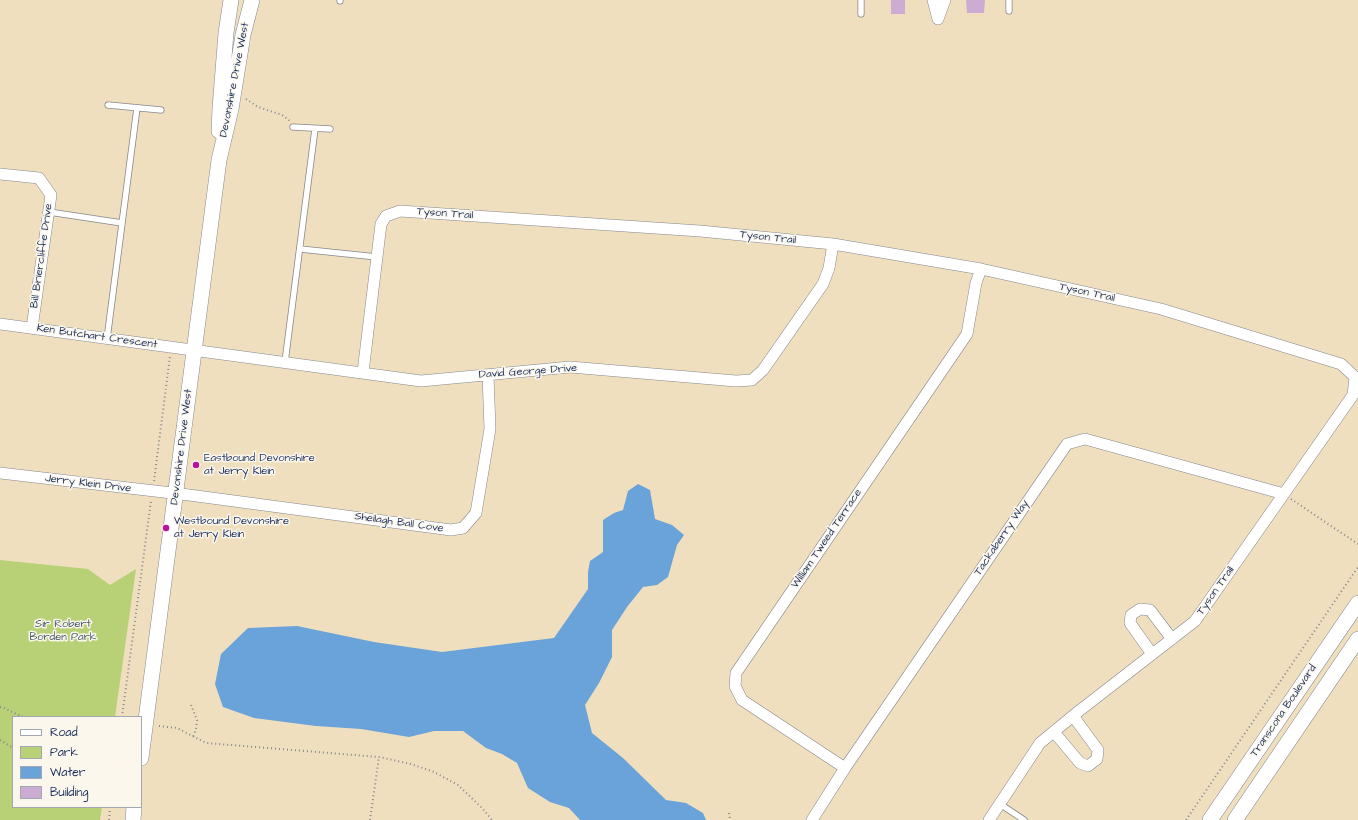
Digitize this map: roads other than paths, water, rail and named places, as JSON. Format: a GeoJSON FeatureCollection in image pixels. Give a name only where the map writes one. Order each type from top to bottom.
{"type":"FeatureCollection","features":[{"type":"Feature","properties":{"kind":"street","name":"Devonshire Drive West"},"geometry":{"type":"LineString","coordinates":[[219,160],[220,108],[226,33],[231,0]]}},
{"type":"Feature","properties":{"kind":"street","name":"Devonshire Drive West"},"geometry":{"type":"LineString","coordinates":[[142,750],[219,160],[231,109],[243,35],[252,0]]}},
{"type":"Feature","properties":{"kind":"street"},"geometry":{"type":"LineString","coordinates":[[933,0],[938,18],[945,0]]}},
{"type":"Feature","properties":{"kind":"street","name":"Bill Briercliffe Drive"},"geometry":{"type":"LineString","coordinates":[[0,174],[39,178],[51,195],[32,328]]}},
{"type":"Feature","properties":{"kind":"street","name":"Tyson Trail"},"geometry":{"type":"LineString","coordinates":[[363,372],[381,224],[386,216],[400,211],[700,231],[833,244],[981,269],[1161,309],[1341,364],[1355,377],[1353,395],[1195,621],[1040,743],[989,820]]}},
{"type":"Feature","properties":{"kind":"street","name":"David George Drive"},"geometry":{"type":"LineString","coordinates":[[194,350],[421,381],[570,367],[736,381],[752,380],[763,370],[823,284],[829,268],[833,244]]}},
{"type":"Feature","properties":{"kind":"street","name":"William Tweed Terrace"},"geometry":{"type":"LineString","coordinates":[[845,768],[742,700],[735,686],[736,672],[967,334],[976,284],[981,269]]}},
{"type":"Feature","properties":{"kind":"street","name":"Ken Butchart Crescent"},"geometry":{"type":"LineString","coordinates":[[0,324],[194,350]]}},
{"type":"Feature","properties":{"kind":"street","name":"Sheilagh Ball Cove"},"geometry":{"type":"LineString","coordinates":[[176,494],[451,530],[463,528],[476,513],[488,444],[490,428],[488,375]]}},
{"type":"Feature","properties":{"kind":"street","name":"Tackaberry Way"},"geometry":{"type":"LineString","coordinates":[[812,820],[845,768],[1067,444],[1085,439],[1284,494]]}},
{"type":"Feature","properties":{"kind":"street","name":"Jerry Klein Drive"},"geometry":{"type":"LineString","coordinates":[[0,473],[176,494]]}},
{"type":"Feature","properties":{"kind":"street","name":"Transcona Boulevard"},"geometry":{"type":"LineString","coordinates":[[1210,820],[1358,603]]}},
{"type":"Feature","properties":{"kind":"street"},"geometry":{"type":"LineString","coordinates":[[1152,654],[1130,623],[1131,615],[1140,609],[1150,610],[1172,639]]}},
{"type":"Feature","properties":{"kind":"street","name":"Transcona Boulevard"},"geometry":{"type":"LineString","coordinates":[[1235,820],[1358,639]]}},
{"type":"Feature","properties":{"kind":"street"},"geometry":{"type":"LineString","coordinates":[[1054,732],[1080,763],[1088,766],[1097,759],[1098,750],[1073,716]]}},
{"type":"Feature","properties":{"kind":"street"},"geometry":{"type":"LineString","coordinates":[[133,820],[134,808]]}},
{"type":"Feature","properties":{"kind":"lane"},"geometry":{"type":"LineString","coordinates":[[861,0],[861,14]]}},
{"type":"Feature","properties":{"kind":"lane"},"geometry":{"type":"LineString","coordinates":[[1009,0],[1009,11]]}},
{"type":"Feature","properties":{"kind":"lane"},"geometry":{"type":"LineString","coordinates":[[108,105],[161,110]]}},
{"type":"Feature","properties":{"kind":"lane"},"geometry":{"type":"LineString","coordinates":[[107,339],[137,108]]}},
{"type":"Feature","properties":{"kind":"lane"},"geometry":{"type":"LineString","coordinates":[[293,127],[330,129]]}},
{"type":"Feature","properties":{"kind":"lane"},"geometry":{"type":"LineString","coordinates":[[285,362],[315,129]]}},
{"type":"Feature","properties":{"kind":"lane"},"geometry":{"type":"LineString","coordinates":[[49,212],[122,223]]}},
{"type":"Feature","properties":{"kind":"lane"},"geometry":{"type":"LineString","coordinates":[[300,249],[377,257]]}},
{"type":"Feature","properties":{"kind":"lane"},"geometry":{"type":"LineString","coordinates":[[1000,804],[1024,820]]}},
{"type":"Feature","properties":{"kind":"water"},"geometry":{"type":"Polygon","coordinates":[[[638,484],[650,490],[655,519],[672,525],[684,535],[677,545],[668,577],[657,585],[643,587],[627,607],[612,630],[612,657],[599,683],[585,705],[592,733],[623,758],[666,800],[686,803],[703,813],[706,820],[580,820],[569,808],[550,802],[528,788],[517,763],[502,754],[486,748],[463,731],[434,731],[409,737],[361,729],[316,726],[254,718],[223,707],[215,684],[221,654],[248,628],[297,626],[374,642],[442,652],[554,638],[588,589],[588,572],[590,561],[603,552],[603,520],[614,513],[623,510],[628,491],[638,484]]]}},
{"type":"Feature","properties":{"kind":"place","name":"Eastbound Devonshire at Jerry Klein"},"geometry":{"type":"Point","coordinates":[196,465]}},
{"type":"Feature","properties":{"kind":"place","name":"Westbound Devonshire at Jerry Klein"},"geometry":{"type":"Point","coordinates":[166,528]}},
{"type":"Feature","properties":{"kind":"park label","name":"Sir Robert Borden Park"},"geometry":{"type":"Point","coordinates":[63,631]}}]}
